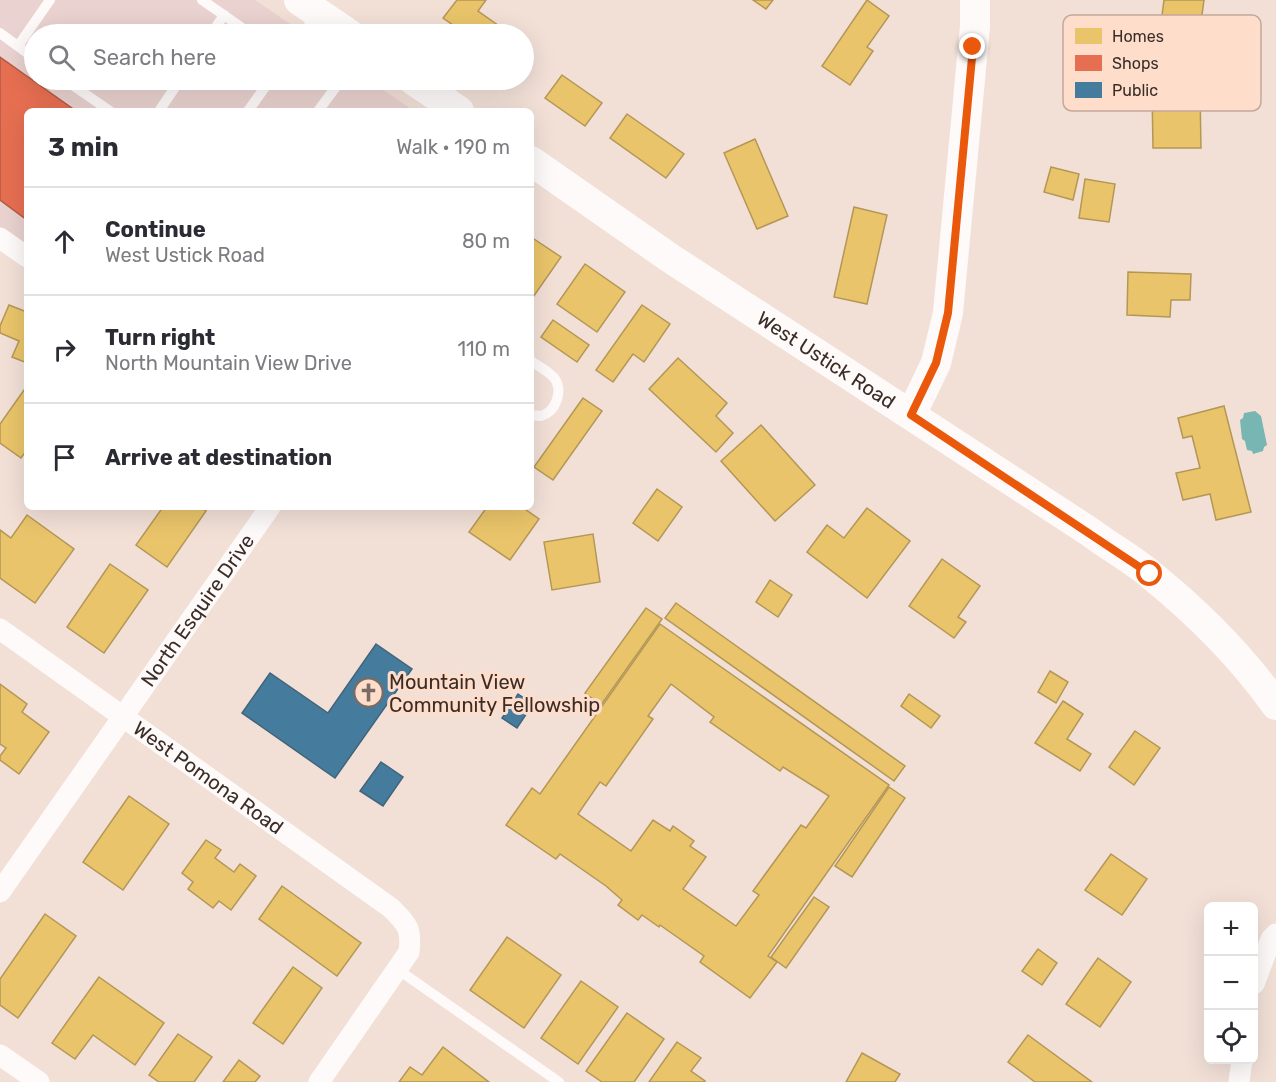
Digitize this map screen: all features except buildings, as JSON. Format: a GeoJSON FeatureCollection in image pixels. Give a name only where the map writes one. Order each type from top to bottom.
{"type":"FeatureCollection","features":[{"type":"Feature","properties":{"kind":"main road"},"geometry":{"type":"LineString","coordinates":[[911,415],[936,363],[948,313],[973,47],[975,0]]}},
{"type":"Feature","properties":{"kind":"main road"},"geometry":{"type":"LineString","coordinates":[[307,16],[326,24]]}},
{"type":"Feature","properties":{"kind":"main road"},"geometry":{"type":"LineString","coordinates":[[429,90],[455,108]]}},
{"type":"Feature","properties":{"kind":"main road","name":"West Ustick Road"},"geometry":{"type":"LineString","coordinates":[[534,163],[670,258],[1150,574],[1200,617],[1253,674],[1276,705]]}},
{"type":"Feature","properties":{"kind":"street"},"geometry":{"type":"LineString","coordinates":[[0,238],[24,255]]}},
{"type":"Feature","properties":{"kind":"street","name":"North Esquire Drive"},"geometry":{"type":"LineString","coordinates":[[0,892],[268,510]]}},
{"type":"Feature","properties":{"kind":"street","name":"West Pomona Road"},"geometry":{"type":"LineString","coordinates":[[0,629],[391,908],[404,921],[411,934],[409,952],[397,969]]}},
{"type":"Feature","properties":{"kind":"street"},"geometry":{"type":"LineString","coordinates":[[1258,973],[1271,939],[1276,934]]}},
{"type":"Feature","properties":{"kind":"street"},"geometry":{"type":"LineString","coordinates":[[319,1082],[397,969]]}},
{"type":"Feature","properties":{"kind":"street"},"geometry":{"type":"LineString","coordinates":[[0,1055],[39,1082]]}},
{"type":"Feature","properties":{"kind":"street"},"geometry":{"type":"LineString","coordinates":[[1239,1082],[1241,1064]]}},
{"type":"Feature","properties":{"kind":"lane"},"geometry":{"type":"LineString","coordinates":[[33,24],[50,0]]}},
{"type":"Feature","properties":{"kind":"lane"},"geometry":{"type":"LineString","coordinates":[[202,0],[237,24]]}},
{"type":"Feature","properties":{"kind":"lane"},"geometry":{"type":"LineString","coordinates":[[218,24],[224,15]]}},
{"type":"Feature","properties":{"kind":"lane"},"geometry":{"type":"LineString","coordinates":[[0,33],[24,50]]}},
{"type":"Feature","properties":{"kind":"lane"},"geometry":{"type":"LineString","coordinates":[[18,46],[24,37]]}},
{"type":"Feature","properties":{"kind":"lane"},"geometry":{"type":"LineString","coordinates":[[80,90],[106,108]]}},
{"type":"Feature","properties":{"kind":"lane"},"geometry":{"type":"LineString","coordinates":[[161,108],[173,90]]}},
{"type":"Feature","properties":{"kind":"lane"},"geometry":{"type":"LineString","coordinates":[[250,108],[263,90]]}},
{"type":"Feature","properties":{"kind":"lane"},"geometry":{"type":"LineString","coordinates":[[320,108],[334,90]]}},
{"type":"Feature","properties":{"kind":"lane"},"geometry":{"type":"LineString","coordinates":[[534,363],[554,378],[559,388],[558,399],[550,410],[542,416],[534,415]]}},
{"type":"Feature","properties":{"kind":"lane"},"geometry":{"type":"LineString","coordinates":[[397,969],[559,1082]]}},
{"type":"Feature","properties":{"kind":"shaded area"},"geometry":{"type":"Polygon","coordinates":[[[0,0],[255,0],[290,24],[24,24],[24,90],[384,90],[410,108],[24,108],[24,267],[0,249],[0,0]]]}},
{"type":"Feature","properties":{"kind":"water"},"geometry":{"type":"Polygon","coordinates":[[[1255,411],[1261,416],[1267,445],[1263,451],[1253,454],[1252,451],[1247,450],[1245,441],[1242,439],[1240,420],[1244,413],[1255,411]]]}},
{"type":"Feature","properties":{"kind":"place","name":"Mountain View Community Fellowship"},"geometry":{"type":"Point","coordinates":[368,693]}},
{"type":"Feature","properties":{"kind":"route"},"geometry":{"type":"LineString","coordinates":[[973,47],[948,313],[936,363],[911,415],[1150,574]]}}]}
